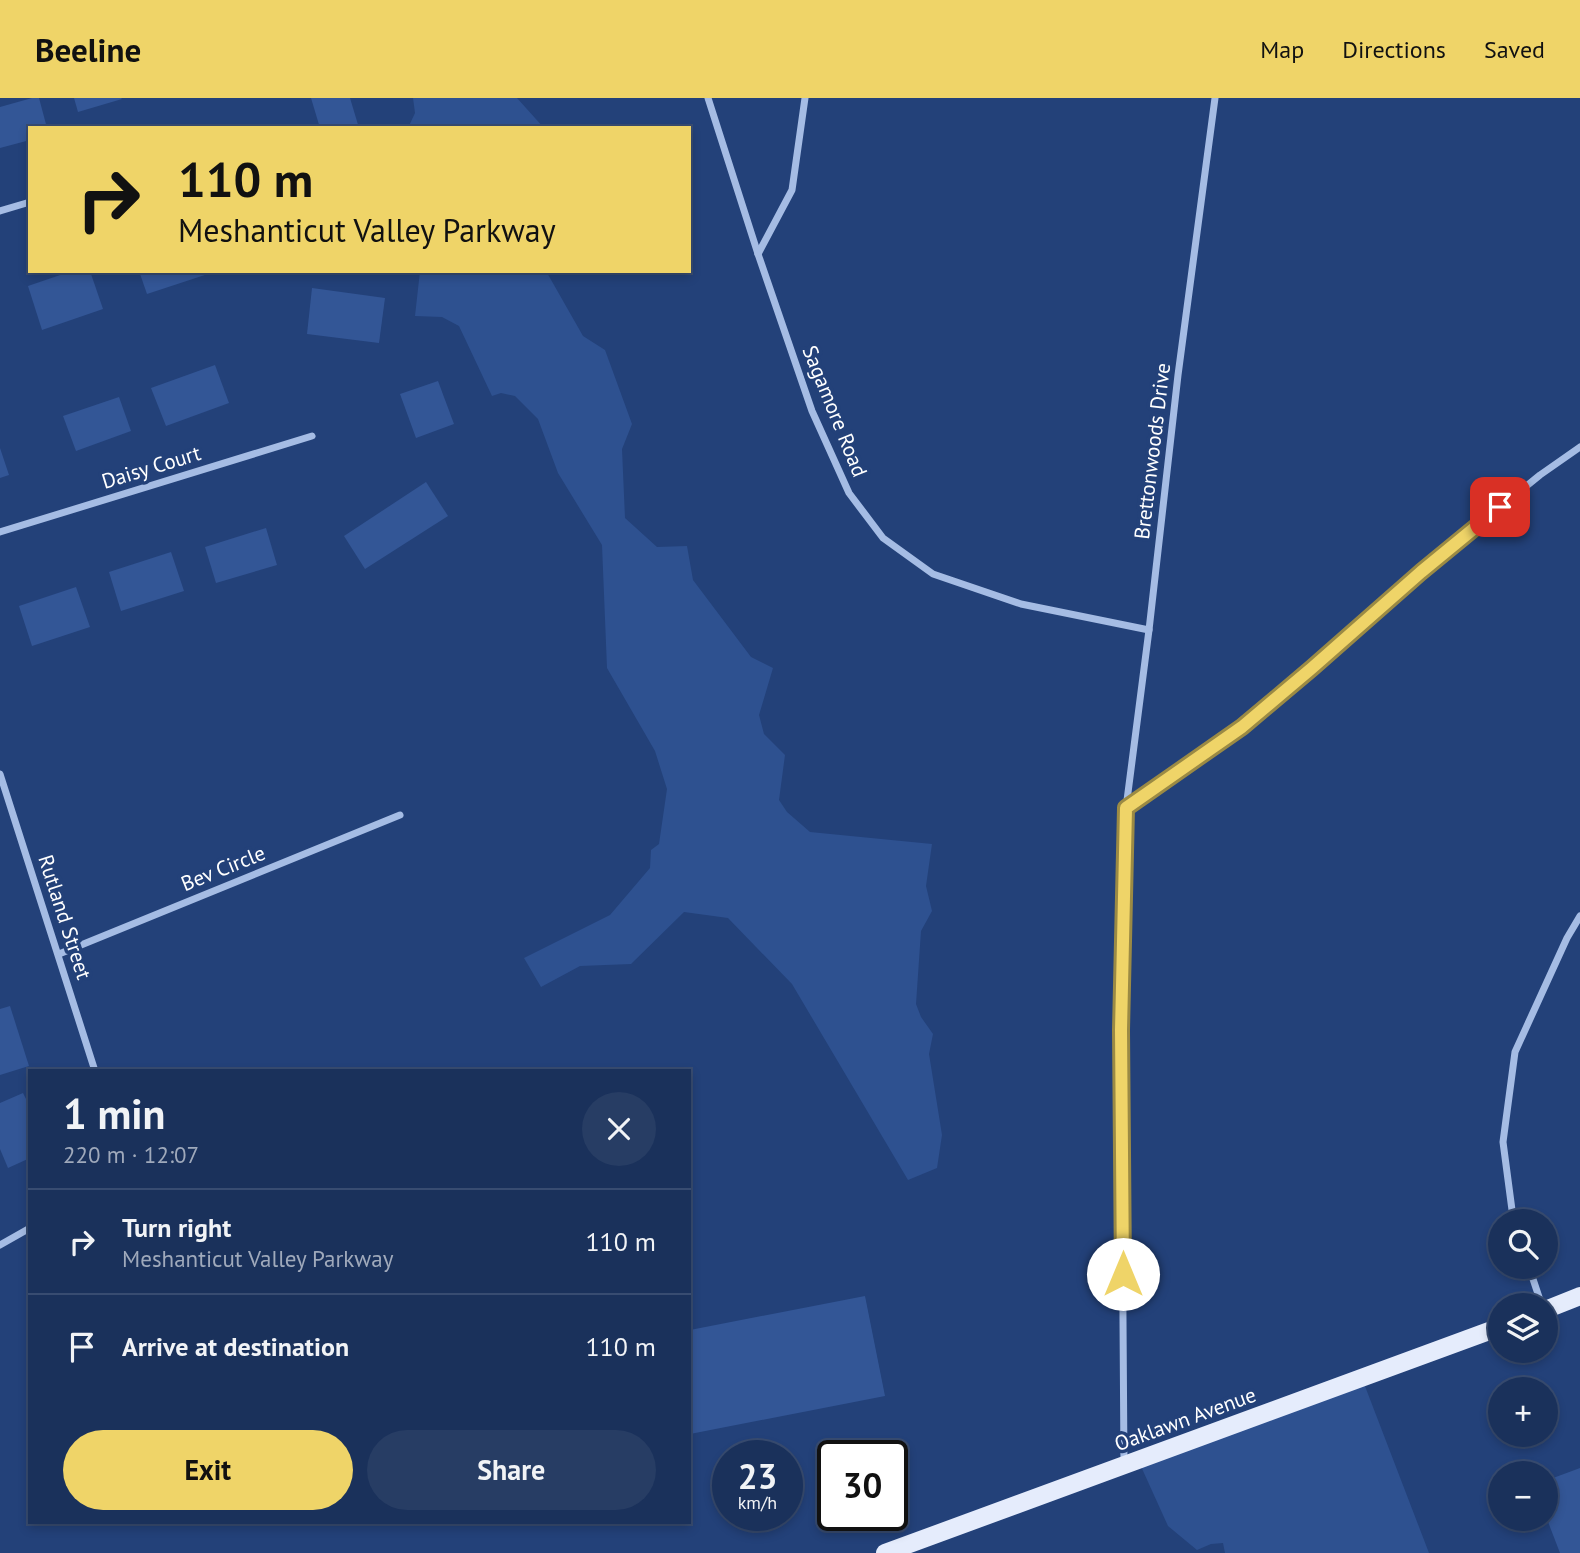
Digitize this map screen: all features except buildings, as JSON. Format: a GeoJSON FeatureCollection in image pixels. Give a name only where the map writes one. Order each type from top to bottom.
{"type":"FeatureCollection","features":[{"type":"Feature","properties":{"kind":"main road"},"geometry":{"type":"LineString","coordinates":[[1558,1305],[1580,1296]]}},
{"type":"Feature","properties":{"kind":"main road","name":"Oaklawn Avenue"},"geometry":{"type":"LineString","coordinates":[[885,1553],[1488,1331]]}},
{"type":"Feature","properties":{"kind":"street","name":"Sagamore Road"},"geometry":{"type":"LineString","coordinates":[[708,98],[812,411],[849,493],[883,538],[933,574],[1021,604],[1149,630]]}},
{"type":"Feature","properties":{"kind":"street"},"geometry":{"type":"LineString","coordinates":[[758,254],[792,190],[805,98]]}},
{"type":"Feature","properties":{"kind":"street","name":"Brettonwoods Drive"},"geometry":{"type":"LineString","coordinates":[[1124,1465],[1121,1030],[1126,808],[1178,376],[1215,98]]}},
{"type":"Feature","properties":{"kind":"street"},"geometry":{"type":"LineString","coordinates":[[0,211],[28,203]]}},
{"type":"Feature","properties":{"kind":"street","name":"Daisy Court"},"geometry":{"type":"LineString","coordinates":[[0,532],[312,436]]}},
{"type":"Feature","properties":{"kind":"street"},"geometry":{"type":"LineString","coordinates":[[1126,808],[1242,727],[1432,563],[1540,475],[1580,447]]}},
{"type":"Feature","properties":{"kind":"street","name":"Rutland Street"},"geometry":{"type":"LineString","coordinates":[[0,774],[94,1069]]}},
{"type":"Feature","properties":{"kind":"street","name":"Bev Circle"},"geometry":{"type":"LineString","coordinates":[[59,954],[400,815]]}},
{"type":"Feature","properties":{"kind":"street"},"geometry":{"type":"LineString","coordinates":[[1514,1209],[1503,1142],[1515,1052],[1567,938],[1580,916]]}},
{"type":"Feature","properties":{"kind":"street"},"geometry":{"type":"LineString","coordinates":[[0,1244],[28,1229]]}},
{"type":"Feature","properties":{"kind":"shaded area"},"geometry":{"type":"Polygon","coordinates":[[[413,98],[517,98],[542,126],[409,126],[415,113],[413,98]]]}},
{"type":"Feature","properties":{"kind":"shaded area"},"geometry":{"type":"Polygon","coordinates":[[[420,273],[547,273],[583,336],[605,350],[632,424],[622,449],[625,518],[657,547],[687,546],[693,580],[751,657],[773,668],[759,715],[764,734],[785,755],[779,800],[787,812],[810,832],[932,844],[926,886],[932,911],[921,931],[916,1004],[933,1034],[929,1054],[942,1135],[937,1168],[908,1180],[792,984],[728,918],[684,912],[631,964],[580,966],[541,987],[524,958],[610,915],[650,868],[651,850],[659,844],[667,789],[655,751],[607,668],[602,545],[558,473],[538,419],[515,396],[501,393],[492,396],[459,326],[442,317],[415,316],[420,273]]]}},
{"type":"Feature","properties":{"kind":"shaded area"},"geometry":{"type":"Polygon","coordinates":[[[1363,1381],[1429,1553],[1225,1553],[1223,1543],[1211,1544],[1197,1550],[1168,1526],[1139,1462],[1363,1381]]]}},
{"type":"Feature","properties":{"kind":"route"},"geometry":{"type":"LineString","coordinates":[[1123,1274],[1121,1030],[1126,808],[1242,727],[1500,507]]}}]}
